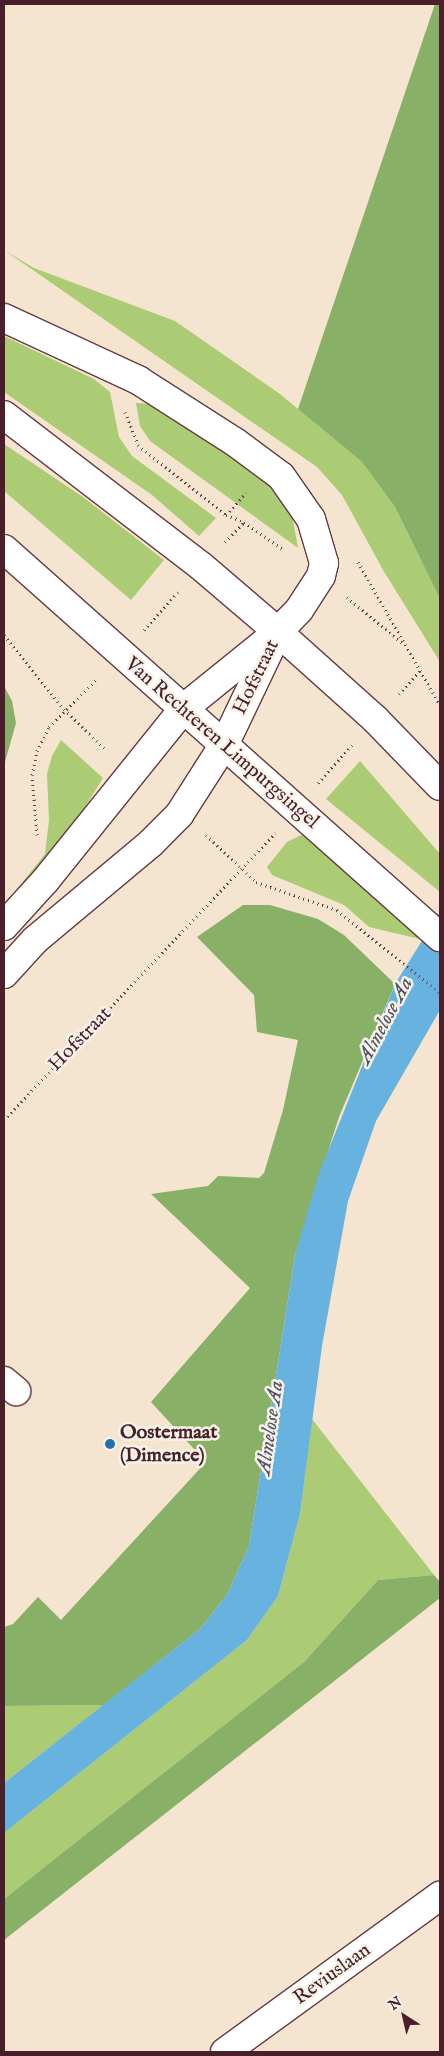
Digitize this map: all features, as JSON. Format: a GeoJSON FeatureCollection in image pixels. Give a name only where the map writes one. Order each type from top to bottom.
{"type":"FeatureCollection","features":[{"type":"Feature","properties":{"kind":"main road"},"geometry":{"type":"LineString","coordinates":[[4,318],[48,341],[138,380],[235,442],[281,476],[311,519],[324,563],[321,576],[299,610],[278,632]]}},
{"type":"Feature","properties":{"kind":"main road"},"geometry":{"type":"LineString","coordinates":[[4,415],[201,566],[278,632],[375,720],[440,786]]}},
{"type":"Feature","properties":{"kind":"main road","name":"Van Rechteren Limpurgsingel"},"geometry":{"type":"LineString","coordinates":[[4,549],[122,655],[225,743],[440,937]]}},
{"type":"Feature","properties":{"kind":"main road","name":"Hofstraat"},"geometry":{"type":"LineString","coordinates":[[4,926],[45,881],[184,708],[278,632]]}},
{"type":"Feature","properties":{"kind":"main road","name":"Hofstraat"},"geometry":{"type":"LineString","coordinates":[[4,974],[35,940],[151,843],[179,815],[225,743],[278,632]]}},
{"type":"Feature","properties":{"kind":"main road","name":"Reviuslaan"},"geometry":{"type":"LineString","coordinates":[[225,2052],[440,1896]]}},
{"type":"Feature","properties":{"kind":"path"},"geometry":{"type":"LineString","coordinates":[[36,839],[32,775],[40,741],[64,709],[122,655],[201,566],[244,522],[226,515],[138,444],[131,434],[124,408]]}},
{"type":"Feature","properties":{"kind":"path"},"geometry":{"type":"LineString","coordinates":[[402,643],[440,705]]}},
{"type":"Feature","properties":{"kind":"path","name":"Hofstraat"},"geometry":{"type":"LineString","coordinates":[[4,1120],[296,808],[420,671]]}},
{"type":"Feature","properties":{"kind":"path"},"geometry":{"type":"LineString","coordinates":[[404,961],[440,993]]}},
{"type":"Feature","properties":{"kind":"green space"},"geometry":{"type":"Polygon","coordinates":[[[435,4],[440,4],[440,599],[395,507],[362,462],[298,409],[435,4]]]}},
{"type":"Feature","properties":{"kind":"green space"},"geometry":{"type":"Polygon","coordinates":[[[4,250],[34,268],[175,321],[280,394],[362,462],[395,507],[440,599],[440,662],[383,570],[342,495],[317,467],[4,250]]]}},
{"type":"Feature","properties":{"kind":"green space"},"geometry":{"type":"Polygon","coordinates":[[[4,336],[94,379],[110,392],[119,437],[132,456],[216,518],[199,536],[152,495],[4,392],[4,336]]]}},
{"type":"Feature","properties":{"kind":"green space"},"geometry":{"type":"Polygon","coordinates":[[[136,403],[155,404],[266,476],[292,515],[298,548],[150,441],[140,426],[136,403]]]}},
{"type":"Feature","properties":{"kind":"green space"},"geometry":{"type":"Polygon","coordinates":[[[4,444],[83,497],[164,560],[131,600],[4,491],[4,444]]]}},
{"type":"Feature","properties":{"kind":"green space"},"geometry":{"type":"Polygon","coordinates":[[[4,686],[12,701],[16,723],[5,762],[4,833],[4,686]]]}},
{"type":"Feature","properties":{"kind":"green space"},"geometry":{"type":"Polygon","coordinates":[[[61,740],[103,778],[60,848],[13,903],[9,899],[45,854],[49,820],[47,774],[52,756],[61,740]]]}},
{"type":"Feature","properties":{"kind":"green space"},"geometry":{"type":"Polygon","coordinates":[[[360,761],[440,854],[440,892],[326,799],[360,761]]]}},
{"type":"Feature","properties":{"kind":"green space"},"geometry":{"type":"Polygon","coordinates":[[[309,831],[424,940],[369,927],[344,905],[272,875],[267,867],[287,842],[309,831]]]}},
{"type":"Feature","properties":{"kind":"green space"},"geometry":{"type":"Polygon","coordinates":[[[243,905],[270,905],[318,919],[344,935],[395,984],[339,1117],[295,1255],[249,1546],[227,1595],[200,1629],[104,1705],[4,1706],[4,1627],[13,1624],[38,1597],[61,1620],[206,1462],[151,1402],[250,1288],[151,1194],[208,1186],[218,1176],[259,1178],[264,1173],[283,1110],[298,1040],[257,1032],[254,995],[197,937],[243,905]]]}},
{"type":"Feature","properties":{"kind":"green space"},"geometry":{"type":"Polygon","coordinates":[[[312,1419],[434,1575],[378,1580],[304,1662],[4,1899],[4,1833],[247,1640],[278,1596],[300,1514],[312,1419]]]}},
{"type":"Feature","properties":{"kind":"green space"},"geometry":{"type":"Polygon","coordinates":[[[434,1575],[440,1582],[440,1598],[4,1940],[4,1899],[304,1662],[378,1580],[434,1575]]]}},
{"type":"Feature","properties":{"kind":"green space"},"geometry":{"type":"Polygon","coordinates":[[[104,1705],[4,1783],[4,1706],[104,1705]]]}},
{"type":"Feature","properties":{"kind":"water","name":"Almelose Aa"},"geometry":{"type":"Polygon","coordinates":[[[440,912],[440,1010],[376,1121],[348,1201],[322,1346],[300,1514],[278,1596],[247,1640],[4,1833],[4,1783],[200,1629],[227,1595],[249,1546],[295,1255],[318,1176],[395,984],[440,912]]]}},
{"type":"Feature","properties":{"kind":"place","name":"Oostermaat (Dimence)"},"geometry":{"type":"Point","coordinates":[110,1444]}}]}
